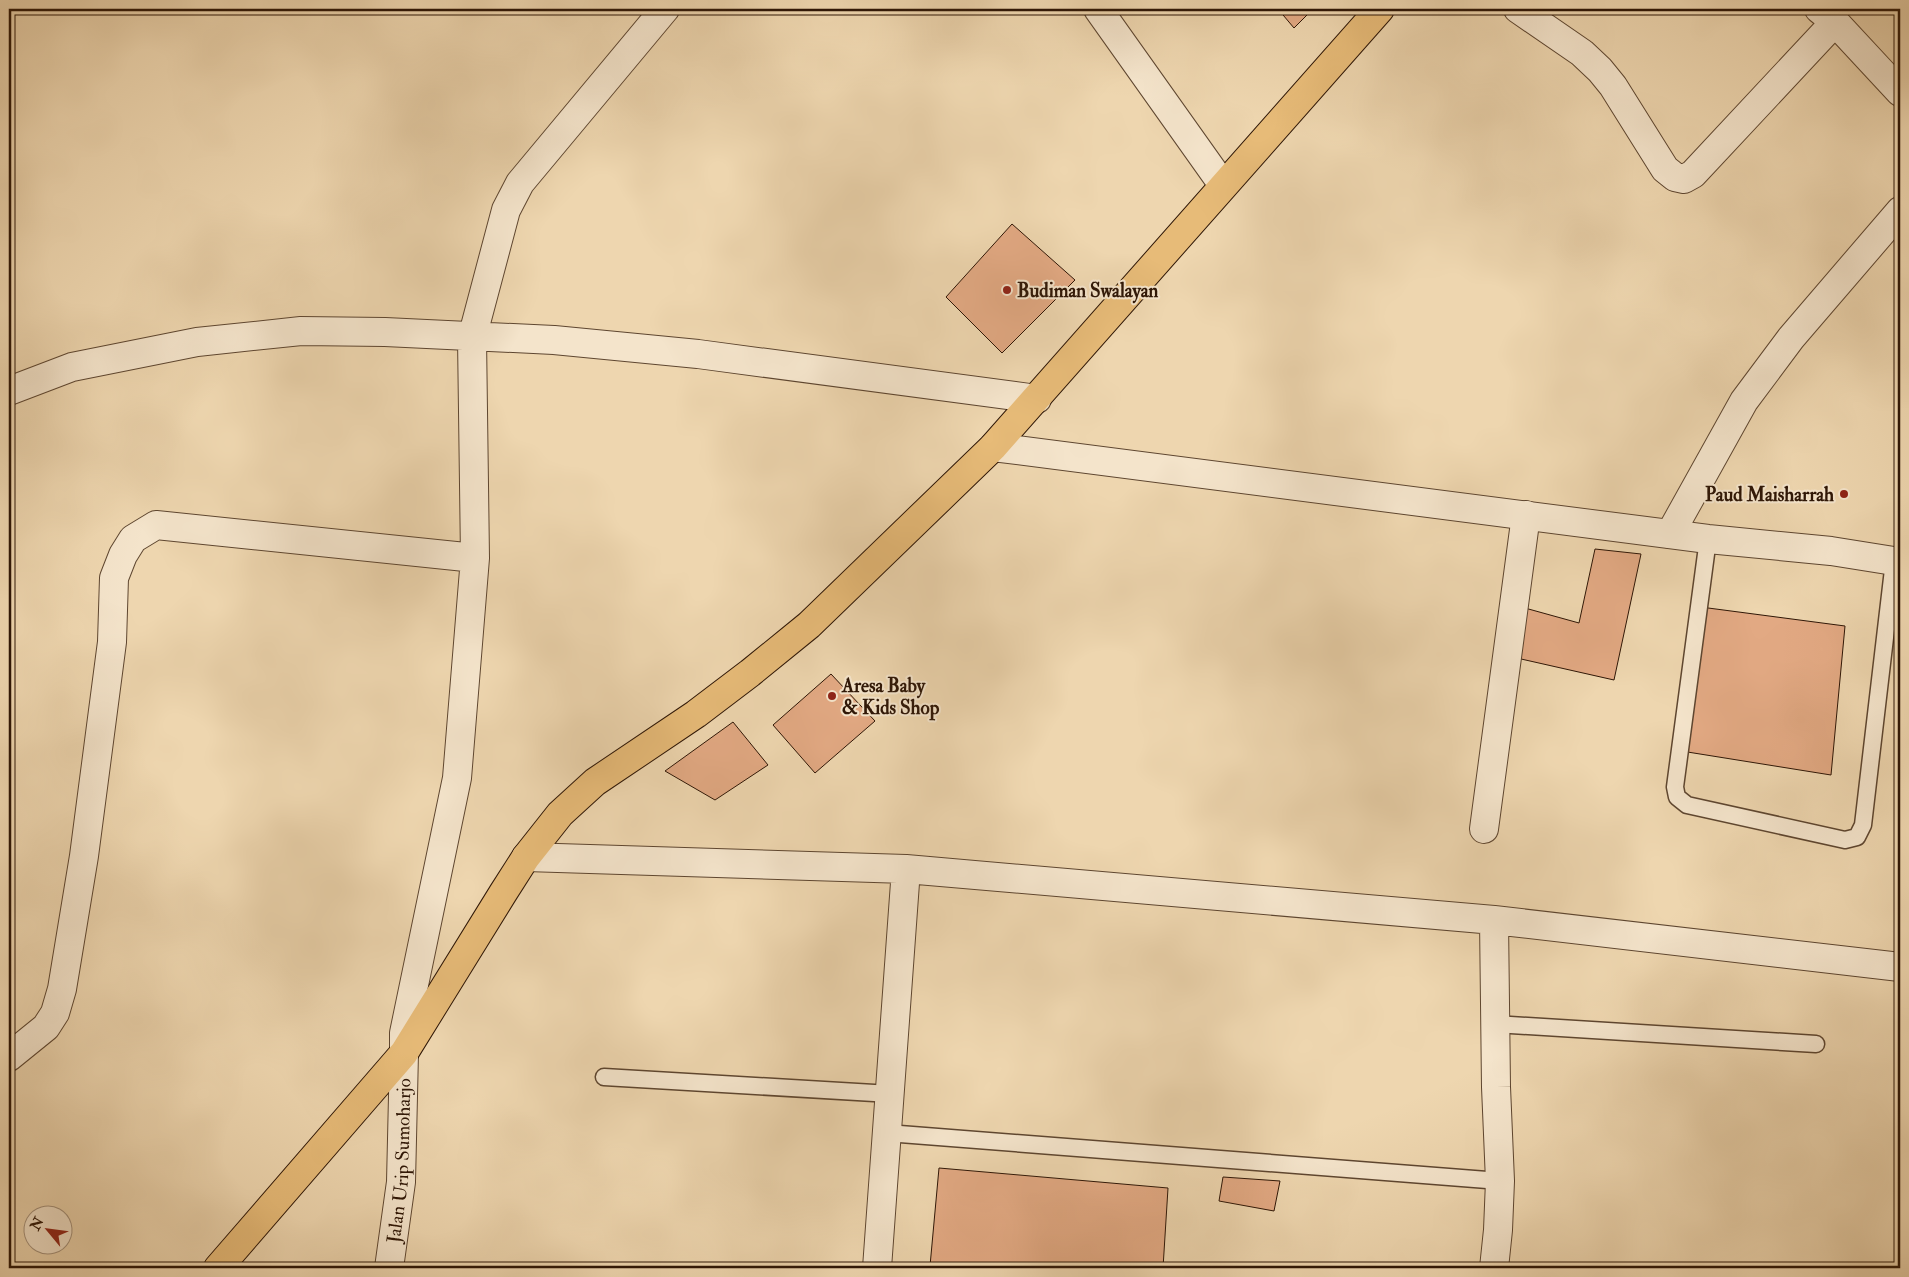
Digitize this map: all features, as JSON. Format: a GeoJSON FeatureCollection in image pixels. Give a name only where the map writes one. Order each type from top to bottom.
{"type":"FeatureCollection","features":[{"type":"Feature","properties":{"kind":"highway"},"geometry":{"type":"LineString","coordinates":[[218,1268],[404,1053],[526,857],[560,814],[595,782],[696,714],[808,625],[993,447],[1380,9]]}},
{"type":"Feature","properties":{"kind":"street","name":"Jalan Urip Sumoharjo"},"geometry":{"type":"LineString","coordinates":[[389,1268],[401,1182],[404,1032],[457,778],[475,558],[472,338],[506,210],[520,183],[665,9]]}},
{"type":"Feature","properties":{"kind":"street"},"geometry":{"type":"LineString","coordinates":[[1098,9],[1223,185]]}},
{"type":"Feature","properties":{"kind":"street"},"geometry":{"type":"LineString","coordinates":[[1518,9],[1582,54],[1600,70],[1613,86],[1665,169],[1675,177],[1684,179],[1693,174],[1828,15],[1900,92]]}},
{"type":"Feature","properties":{"kind":"street"},"geometry":{"type":"LineString","coordinates":[[1670,534],[1744,401],[1790,338],[1900,211]]}},
{"type":"Feature","properties":{"kind":"street"},"geometry":{"type":"LineString","coordinates":[[9,391],[72,367],[206,341],[301,331],[385,332],[472,338],[554,340],[698,354],[1037,399]]}},
{"type":"Feature","properties":{"kind":"street"},"geometry":{"type":"LineString","coordinates":[[993,447],[1708,539],[1898,556]]}},
{"type":"Feature","properties":{"kind":"street"},"geometry":{"type":"LineString","coordinates":[[1484,828],[1526,515]]}},
{"type":"Feature","properties":{"kind":"street"},"geometry":{"type":"LineString","coordinates":[[9,1057],[46,1027],[55,1013],[62,989],[84,856],[112,642],[114,578],[123,555],[134,539],[156,525],[475,558]]}},
{"type":"Feature","properties":{"kind":"street"},"geometry":{"type":"LineString","coordinates":[[526,857],[906,869],[1494,920],[1900,968]]}},
{"type":"Feature","properties":{"kind":"street"},"geometry":{"type":"LineString","coordinates":[[877,1268],[906,869]]}},
{"type":"Feature","properties":{"kind":"street"},"geometry":{"type":"LineString","coordinates":[[1494,920],[1500,1181],[1494,1268]]}},
{"type":"Feature","properties":{"kind":"lane"},"geometry":{"type":"LineString","coordinates":[[1708,539],[1675,787],[1677,797],[1687,805],[1845,840],[1857,837],[1863,824],[1898,556]]}},
{"type":"Feature","properties":{"kind":"lane"},"geometry":{"type":"LineString","coordinates":[[1495,1024],[1816,1044]]}},
{"type":"Feature","properties":{"kind":"lane"},"geometry":{"type":"LineString","coordinates":[[604,1077],[891,1094]]}},
{"type":"Feature","properties":{"kind":"lane"},"geometry":{"type":"LineString","coordinates":[[887,1133],[1500,1181]]}},
{"type":"Feature","properties":{"kind":"building"},"geometry":{"type":"Polygon","coordinates":[[[1278,9],[1313,9],[1294,28],[1278,9]]]}},
{"type":"Feature","properties":{"kind":"building"},"geometry":{"type":"Polygon","coordinates":[[[1012,224],[1075,280],[1002,353],[946,297],[1012,224]]]}},
{"type":"Feature","properties":{"kind":"building"},"geometry":{"type":"Polygon","coordinates":[[[1595,549],[1641,554],[1614,680],[1499,654],[1514,605],[1579,623],[1595,549]]]}},
{"type":"Feature","properties":{"kind":"building"},"geometry":{"type":"Polygon","coordinates":[[[1693,606],[1845,626],[1831,775],[1675,750],[1693,606]]]}},
{"type":"Feature","properties":{"kind":"building"},"geometry":{"type":"Polygon","coordinates":[[[831,674],[875,721],[815,773],[773,725],[831,674]]]}},
{"type":"Feature","properties":{"kind":"building"},"geometry":{"type":"Polygon","coordinates":[[[733,722],[768,765],[715,800],[665,771],[733,722]]]}},
{"type":"Feature","properties":{"kind":"building"},"geometry":{"type":"Polygon","coordinates":[[[939,1168],[1168,1188],[1163,1268],[961,1268],[930,1266],[939,1168]]]}},
{"type":"Feature","properties":{"kind":"building"},"geometry":{"type":"Polygon","coordinates":[[[1223,1177],[1280,1181],[1274,1211],[1219,1201],[1223,1177]]]}},
{"type":"Feature","properties":{"kind":"place","name":"Budiman Swalayan"},"geometry":{"type":"Point","coordinates":[1007,290]}},
{"type":"Feature","properties":{"kind":"place","name":"Paud Maisharrah"},"geometry":{"type":"Point","coordinates":[1844,494]}},
{"type":"Feature","properties":{"kind":"place","name":"Aresa Baby & Kids Shop"},"geometry":{"type":"Point","coordinates":[832,696]}}]}
